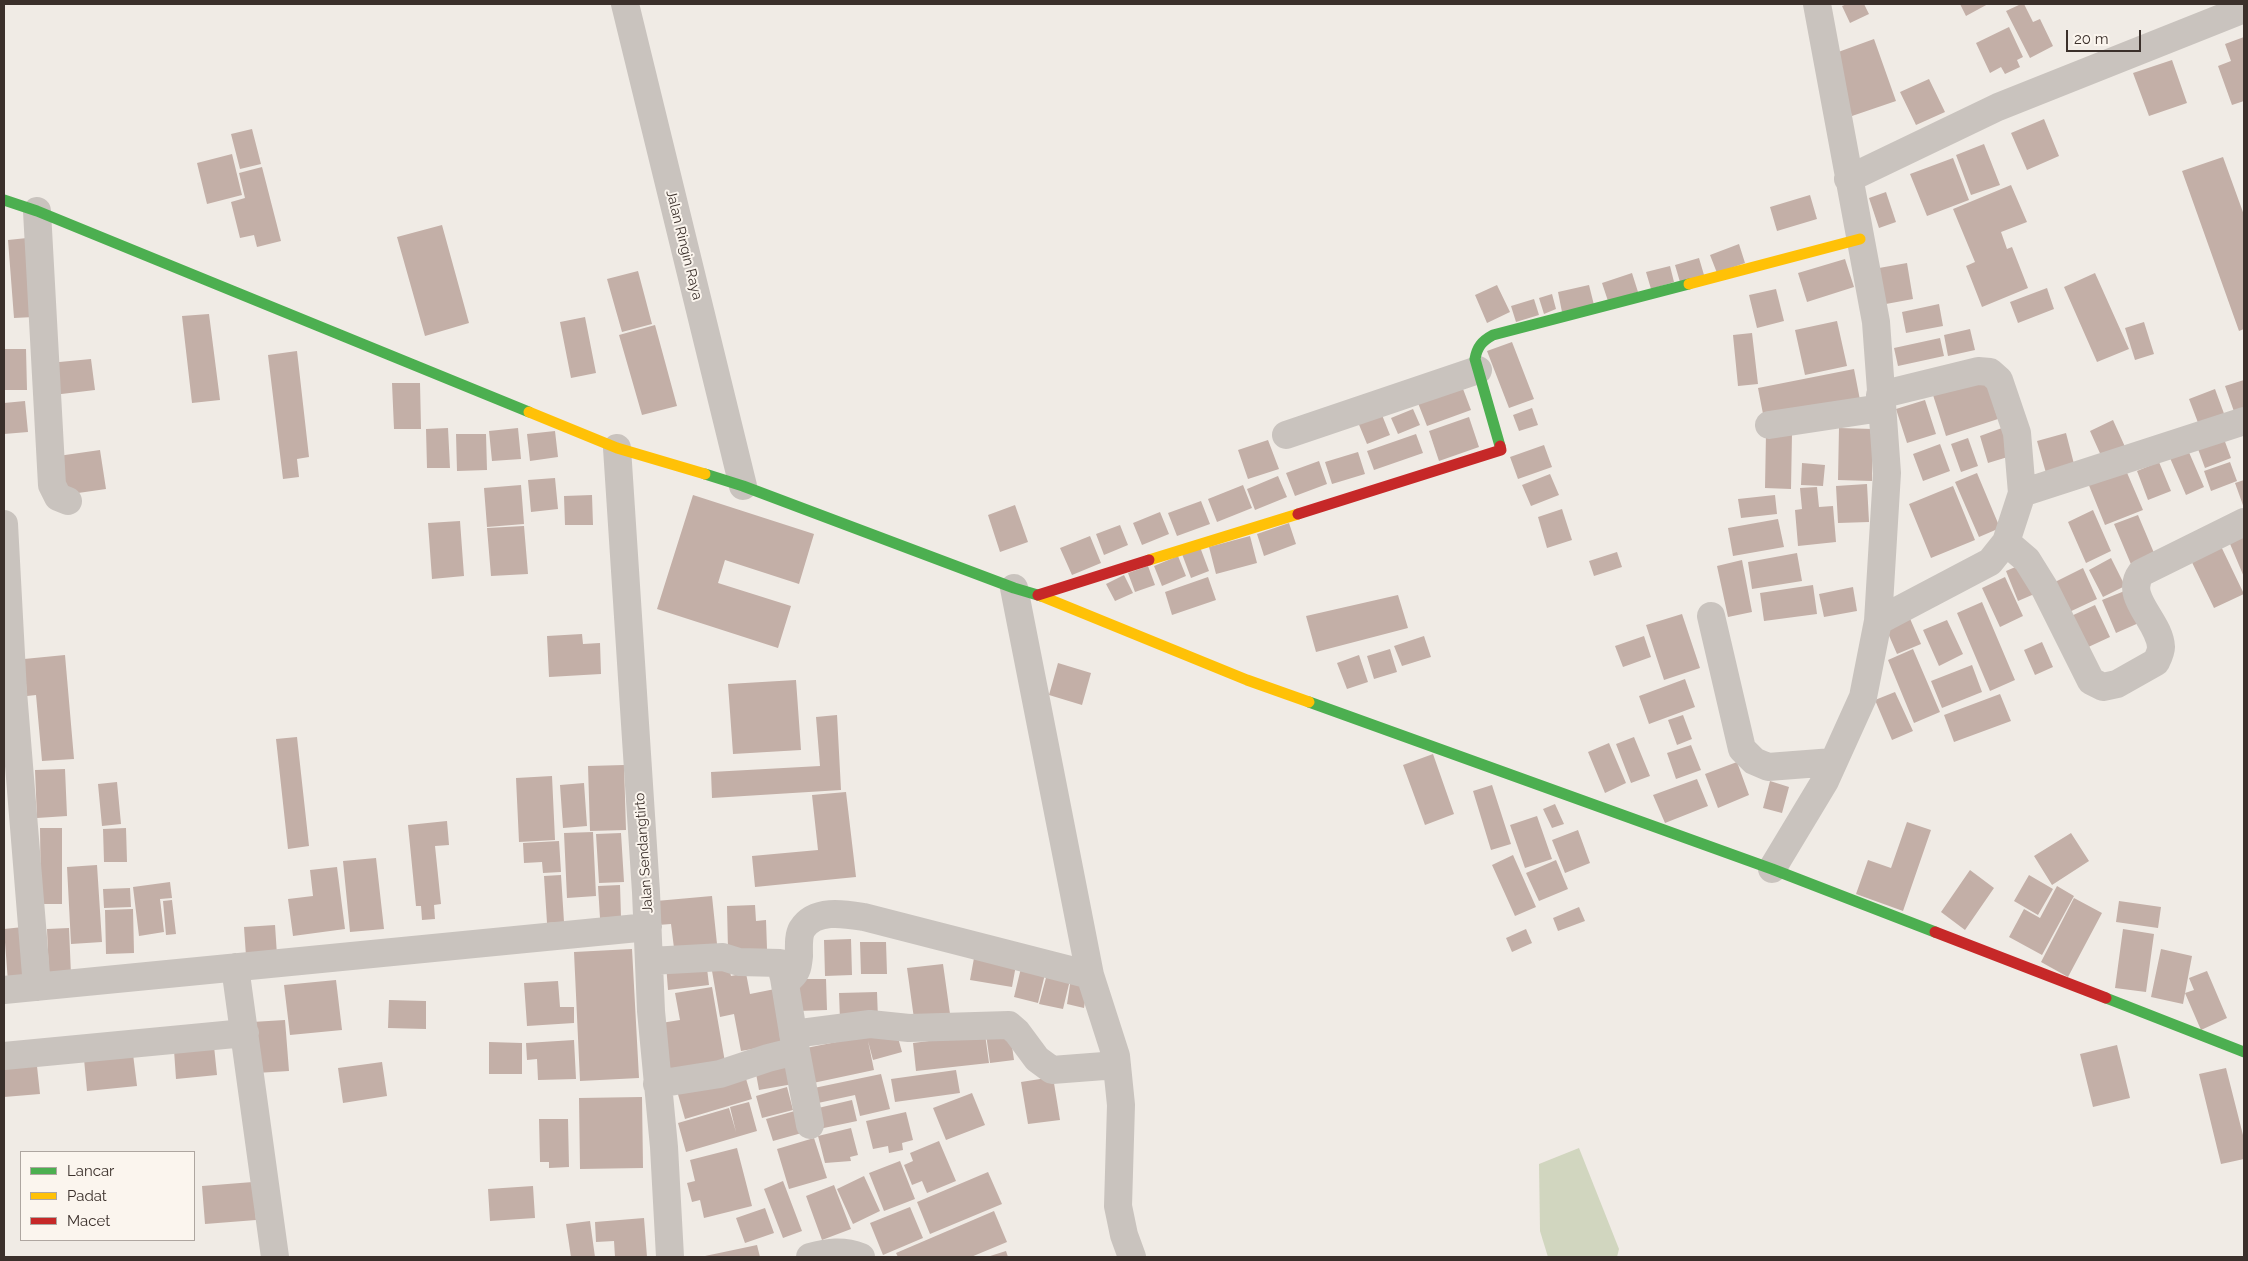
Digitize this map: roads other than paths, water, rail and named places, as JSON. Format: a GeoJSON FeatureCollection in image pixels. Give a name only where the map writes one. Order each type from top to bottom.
{"type":"FeatureCollection","features":[{"type":"Feature","properties":{"kind":"street","name":"Jalan Ringin Raya"},"geometry":{"type":"LineString","coordinates":[[625,4],[743,486]]}},
{"type":"Feature","properties":{"kind":"street"},"geometry":{"type":"LineString","coordinates":[[1772,869],[1825,781],[1863,697],[1878,621],[1887,473],[1880,402],[1876,322],[1848,179],[1818,4]]}},
{"type":"Feature","properties":{"kind":"street"},"geometry":{"type":"LineString","coordinates":[[1848,179],[1998,107],[2244,9]]}},
{"type":"Feature","properties":{"kind":"street"},"geometry":{"type":"LineString","coordinates":[[4,200],[37,211],[617,448],[743,486],[1026,592],[1247,680],[1772,869],[2244,1052]]}},
{"type":"Feature","properties":{"kind":"street"},"geometry":{"type":"LineString","coordinates":[[37,211],[52,485],[58,497],[68,501]]}},
{"type":"Feature","properties":{"kind":"street"},"geometry":{"type":"LineString","coordinates":[[1026,592],[1500,450],[1475,359],[1481,341],[1494,335],[1860,239]]}},
{"type":"Feature","properties":{"kind":"street"},"geometry":{"type":"LineString","coordinates":[[1286,435],[1478,370]]}},
{"type":"Feature","properties":{"kind":"street"},"geometry":{"type":"LineString","coordinates":[[1769,425],[1880,402],[1978,371],[1990,372],[1999,380],[2017,433],[2022,493],[2006,542],[1990,562],[1878,621]]}},
{"type":"Feature","properties":{"kind":"street"},"geometry":{"type":"LineString","coordinates":[[2022,493],[2244,421]]}},
{"type":"Feature","properties":{"kind":"street","name":"Jalan Sendangtirto"},"geometry":{"type":"LineString","coordinates":[[617,448],[648,927],[651,1011],[664,1147],[670,1257]]}},
{"type":"Feature","properties":{"kind":"street"},"geometry":{"type":"LineString","coordinates":[[2006,542],[2027,560],[2045,589],[2091,681],[2102,688],[2117,684],[2156,662],[2161,648],[2154,627],[2135,590],[2135,581],[2141,573],[2244,522]]}},
{"type":"Feature","properties":{"kind":"street"},"geometry":{"type":"LineString","coordinates":[[4,524],[13,692],[36,987]]}},
{"type":"Feature","properties":{"kind":"street"},"geometry":{"type":"LineString","coordinates":[[1026,592],[1090,975],[1116,1056],[1121,1105],[1118,1206],[1124,1235],[1132,1257]]}},
{"type":"Feature","properties":{"kind":"street"},"geometry":{"type":"LineString","coordinates":[[1711,616],[1742,749],[1754,761],[1764,767],[1833,762]]}},
{"type":"Feature","properties":{"kind":"street"},"geometry":{"type":"LineString","coordinates":[[784,978],[791,977],[797,969],[802,929],[808,922],[829,914],[842,913],[1090,975]]}},
{"type":"Feature","properties":{"kind":"street"},"geometry":{"type":"LineString","coordinates":[[4,990],[648,927]]}},
{"type":"Feature","properties":{"kind":"street"},"geometry":{"type":"LineString","coordinates":[[650,961],[723,957],[739,962],[780,963],[810,1125]]}},
{"type":"Feature","properties":{"kind":"street"},"geometry":{"type":"LineString","coordinates":[[235,967],[275,1257]]}},
{"type":"Feature","properties":{"kind":"street"},"geometry":{"type":"LineString","coordinates":[[657,1084],[720,1074],[768,1058],[795,1042],[870,1024],[909,1028],[1009,1026],[1017,1032],[1036,1059],[1052,1070],[1117,1065]]}},
{"type":"Feature","properties":{"kind":"street"},"geometry":{"type":"LineString","coordinates":[[4,1056],[245,1033]]}},
{"type":"Feature","properties":{"kind":"street"},"geometry":{"type":"LineString","coordinates":[[810,1257],[826,1252],[849,1252],[861,1257]]}}]}
